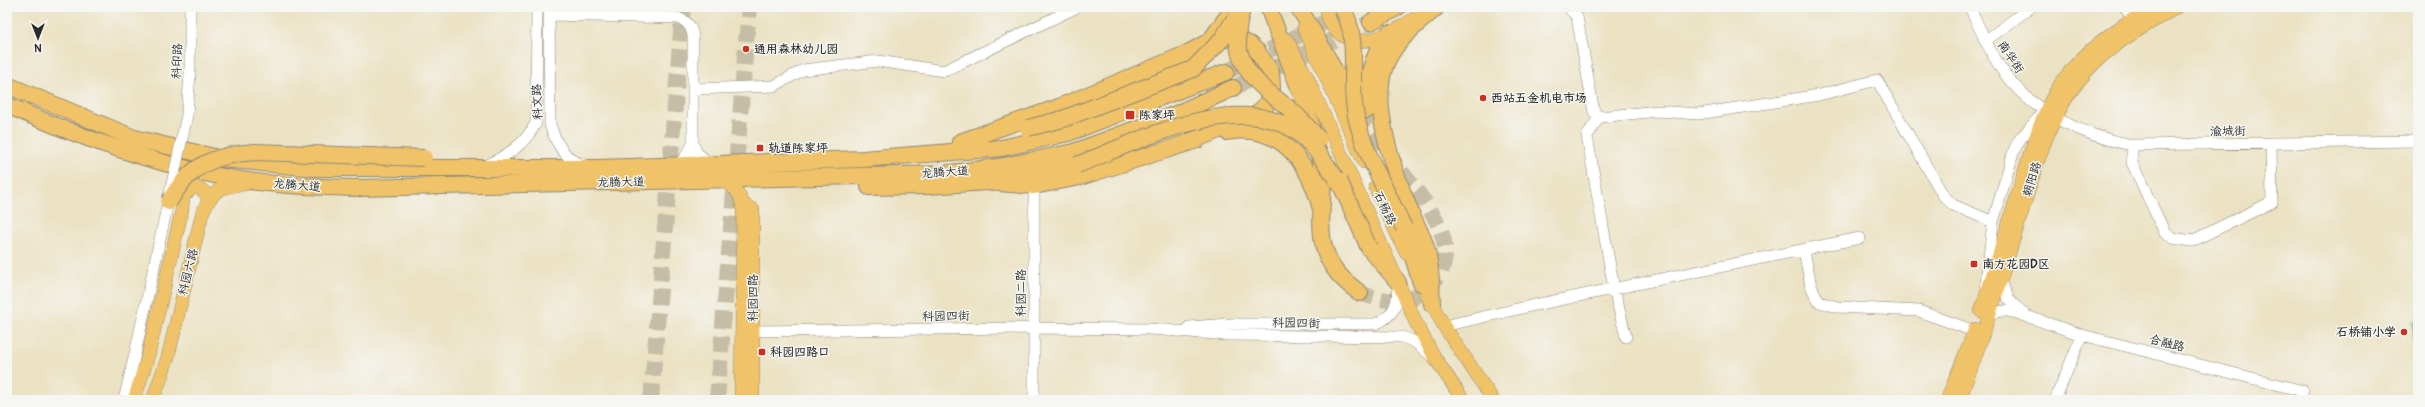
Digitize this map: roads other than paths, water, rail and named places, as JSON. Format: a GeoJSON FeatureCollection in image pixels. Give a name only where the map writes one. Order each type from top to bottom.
{"type":"FeatureCollection","features":[{"type":"Feature","properties":{"kind":"highway"},"geometry":{"type":"LineString","coordinates":[[1210,41],[1234,7]]}},
{"type":"Feature","properties":{"kind":"highway"},"geometry":{"type":"LineString","coordinates":[[863,159],[960,142],[1028,128],[1063,118],[1193,68],[1223,38],[1242,7]]}},
{"type":"Feature","properties":{"kind":"highway"},"geometry":{"type":"LineString","coordinates":[[1242,7],[1237,24],[1237,48],[1245,68],[1254,80],[1271,97],[1292,111],[1320,141],[1369,248],[1398,282]]}},
{"type":"Feature","properties":{"kind":"highway"},"geometry":{"type":"LineString","coordinates":[[1269,7],[1310,114],[1321,167],[1321,209],[1324,245],[1330,262],[1343,280],[1360,293]]}},
{"type":"Feature","properties":{"kind":"highway"},"geometry":{"type":"LineString","coordinates":[[1297,7],[1320,42],[1342,86],[1363,111],[1368,74],[1378,47],[1389,33]]}},
{"type":"Feature","properties":{"kind":"highway"},"geometry":{"type":"LineString","coordinates":[[1342,7],[1348,17],[1351,33],[1353,101],[1356,117],[1366,147],[1404,228],[1421,283]]}},
{"type":"Feature","properties":{"kind":"highway"},"geometry":{"type":"LineString","coordinates":[[1371,22],[1398,7]]}},
{"type":"Feature","properties":{"kind":"highway"},"geometry":{"type":"LineString","coordinates":[[1432,304],[1428,256],[1398,180],[1385,128],[1381,104],[1385,66],[1412,28],[1436,7]]}},
{"type":"Feature","properties":{"kind":"highway"},"geometry":{"type":"LineString","coordinates":[[960,142],[1059,106],[1186,54],[1210,41],[1232,38],[1249,44],[1257,51],[1271,72],[1272,88],[1266,105],[1257,114],[1187,143]]}},
{"type":"Feature","properties":{"kind":"highway","name":"龙腾大道"},"geometry":{"type":"LineString","coordinates":[[7,85],[134,138],[222,159],[315,168],[599,168],[863,159],[1002,148],[1068,133],[1226,72]]}},
{"type":"Feature","properties":{"kind":"highway","name":"龙腾大道"},"geometry":{"type":"LineString","coordinates":[[7,105],[49,124],[129,153],[215,176],[261,182],[359,188],[944,174],[1012,165],[1074,152],[1176,114],[1233,88]]}},
{"type":"Feature","properties":{"kind":"highway"},"geometry":{"type":"LineString","coordinates":[[802,178],[869,187],[927,186],[987,182],[1077,165],[1182,126],[1215,117],[1242,115],[1267,119],[1297,132],[1326,164],[1343,189]]}},
{"type":"Feature","properties":{"kind":"highway"},"geometry":{"type":"LineString","coordinates":[[987,182],[1034,186],[1080,177],[1187,143],[1237,130],[1248,130],[1272,137],[1300,161],[1311,177],[1321,209]]}},
{"type":"Feature","properties":{"kind":"highway"},"geometry":{"type":"LineString","coordinates":[[176,199],[178,187],[199,167],[232,154],[255,152],[424,158],[484,167]]}},
{"type":"Feature","properties":{"kind":"main road","name":"石杨路"},"geometry":{"type":"LineString","coordinates":[[1269,7],[1308,79],[1398,282],[1435,358],[1463,400]]}},
{"type":"Feature","properties":{"kind":"main road","name":"石杨路"},"geometry":{"type":"LineString","coordinates":[[1297,7],[1321,68],[1421,283],[1444,326],[1493,400]]}},
{"type":"Feature","properties":{"kind":"main road"},"geometry":{"type":"LineString","coordinates":[[1327,7],[1330,22],[1335,30],[1344,37],[1364,41],[1373,40],[1389,33],[1436,7]]}},
{"type":"Feature","properties":{"kind":"main road","name":"朝阳路"},"geometry":{"type":"LineString","coordinates":[[1947,400],[1974,331],[2062,82],[2088,53],[2133,19],[2152,7]]}},
{"type":"Feature","properties":{"kind":"main road","name":"朝阳路"},"geometry":{"type":"LineString","coordinates":[[1958,400],[2000,281],[2040,153],[2050,114],[2082,76],[2106,54],[2177,7]]}},
{"type":"Feature","properties":{"kind":"main road","name":"科园六路"},"geometry":{"type":"LineString","coordinates":[[134,400],[148,356],[176,199],[177,177],[163,163]]}},
{"type":"Feature","properties":{"kind":"main road","name":"科园四路"},"geometry":{"type":"LineString","coordinates":[[720,180],[736,188],[743,210],[747,206],[753,210],[742,400]]}},
{"type":"Feature","properties":{"kind":"main road"},"geometry":{"type":"LineString","coordinates":[[176,199],[192,188],[203,189],[208,199],[217,190],[229,186],[261,182]]}},
{"type":"Feature","properties":{"kind":"main road","name":"科园六路"},"geometry":{"type":"LineString","coordinates":[[153,400],[168,358],[202,214],[208,199]]}},
{"type":"Feature","properties":{"kind":"main road","name":"科园四路"},"geometry":{"type":"LineString","coordinates":[[747,331],[753,400]]}},
{"type":"Feature","properties":{"kind":"street","name":"科印路"},"geometry":{"type":"LineString","coordinates":[[124,400],[176,199],[190,73],[190,7]]}},
{"type":"Feature","properties":{"kind":"street","name":"科文路"},"geometry":{"type":"LineString","coordinates":[[484,167],[521,146],[528,139],[536,123],[537,7]]}},
{"type":"Feature","properties":{"kind":"street"},"geometry":{"type":"LineString","coordinates":[[693,89],[774,86],[803,70],[878,61],[944,71],[1077,7]]}},
{"type":"Feature","properties":{"kind":"street"},"geometry":{"type":"LineString","coordinates":[[1568,7],[1577,16],[1594,112],[1599,117]]}},
{"type":"Feature","properties":{"kind":"street","name":"南华街"},"geometry":{"type":"LineString","coordinates":[[1970,7],[1985,40],[2003,71],[2013,84],[2050,114]]}},
{"type":"Feature","properties":{"kind":"street"},"geometry":{"type":"LineString","coordinates":[[1985,40],[2031,7]]}},
{"type":"Feature","properties":{"kind":"street"},"geometry":{"type":"LineString","coordinates":[[2125,7],[2133,19]]}},
{"type":"Feature","properties":{"kind":"street","name":"科文路"},"geometry":{"type":"LineString","coordinates":[[549,11],[549,111],[553,134],[569,158],[578,164],[599,168]]}},
{"type":"Feature","properties":{"kind":"street"},"geometry":{"type":"LineString","coordinates":[[549,11],[678,18],[686,21],[691,26],[693,36],[693,144],[697,153],[711,164]]}},
{"type":"Feature","properties":{"kind":"street"},"geometry":{"type":"LineString","coordinates":[[1599,117],[1658,111],[1698,114],[1819,95],[1877,80],[1943,195],[1953,205],[1993,222]]}},
{"type":"Feature","properties":{"kind":"street"},"geometry":{"type":"LineString","coordinates":[[1985,299],[1993,222],[2014,150],[2020,139],[2050,114]]}},
{"type":"Feature","properties":{"kind":"street","name":"渝城街"},"geometry":{"type":"LineString","coordinates":[[2050,114],[2090,135],[2132,145],[2418,141]]}},
{"type":"Feature","properties":{"kind":"street"},"geometry":{"type":"LineString","coordinates":[[1599,117],[1587,136],[1614,289],[1626,337]]}},
{"type":"Feature","properties":{"kind":"street"},"geometry":{"type":"LineString","coordinates":[[2132,145],[2132,163],[2164,233],[2173,238],[2192,241],[2272,202],[2271,143]]}},
{"type":"Feature","properties":{"kind":"street"},"geometry":{"type":"LineString","coordinates":[[676,165],[684,158],[693,144]]}},
{"type":"Feature","properties":{"kind":"street","name":"科园二路"},"geometry":{"type":"LineString","coordinates":[[1034,186],[1034,400]]}},
{"type":"Feature","properties":{"kind":"street"},"geometry":{"type":"LineString","coordinates":[[1444,326],[1860,238]]}},
{"type":"Feature","properties":{"kind":"street"},"geometry":{"type":"LineString","coordinates":[[1804,251],[1811,286],[1815,297],[1819,302],[1837,307],[1919,311],[1974,331]]}},
{"type":"Feature","properties":{"kind":"street"},"geometry":{"type":"LineString","coordinates":[[2000,281],[2009,299],[2018,312]]}},
{"type":"Feature","properties":{"kind":"street","name":"科园四街"},"geometry":{"type":"LineString","coordinates":[[1150,329],[1229,324],[1375,324],[1389,318],[1393,312],[1397,304],[1398,282]]}},
{"type":"Feature","properties":{"kind":"street","name":"合融路"},"geometry":{"type":"LineString","coordinates":[[1988,316],[1996,311],[2018,312],[2082,335],[2303,397]]}},
{"type":"Feature","properties":{"kind":"street","name":"科园四街"},"geometry":{"type":"LineString","coordinates":[[747,331],[1034,328],[1150,329],[1228,335],[1402,337],[1415,342],[1435,358]]}},
{"type":"Feature","properties":{"kind":"street"},"geometry":{"type":"LineString","coordinates":[[2055,400],[2082,335]]}},
{"type":"Feature","properties":{"kind":"tunnel"},"geometry":{"type":"LineString","coordinates":[[651,400],[683,7]]}},
{"type":"Feature","properties":{"kind":"tunnel"},"geometry":{"type":"LineString","coordinates":[[717,400],[749,7]]}},
{"type":"Feature","properties":{"kind":"tunnel"},"geometry":{"type":"LineString","coordinates":[[1226,72],[1355,7]]}},
{"type":"Feature","properties":{"kind":"tunnel"},"geometry":{"type":"LineString","coordinates":[[1233,88],[1371,22]]}},
{"type":"Feature","properties":{"kind":"tunnel"},"geometry":{"type":"LineString","coordinates":[[1360,113],[1432,212],[1440,228],[1444,244],[1445,259],[1439,275],[1426,290],[1419,295],[1403,300],[1385,300],[1360,293]]}},
{"type":"Feature","properties":{"kind":"place","name":"通用森林幼儿园"},"geometry":{"type":"Point","coordinates":[746,49]}},
{"type":"Feature","properties":{"kind":"place","name":"西站五金机电市场"},"geometry":{"type":"Point","coordinates":[1483,98]}},
{"type":"Feature","properties":{"kind":"place","name":"陈家坪"},"geometry":{"type":"Point","coordinates":[1130,115]}},
{"type":"Feature","properties":{"kind":"place","name":"轨道陈家坪"},"geometry":{"type":"Point","coordinates":[760,148]}},
{"type":"Feature","properties":{"kind":"place","name":"南方花园D区"},"geometry":{"type":"Point","coordinates":[1974,264]}},
{"type":"Feature","properties":{"kind":"place","name":"石桥铺小学"},"geometry":{"type":"Point","coordinates":[2404,332]}},
{"type":"Feature","properties":{"kind":"place","name":"科园四路口"},"geometry":{"type":"Point","coordinates":[762,352]}}]}
